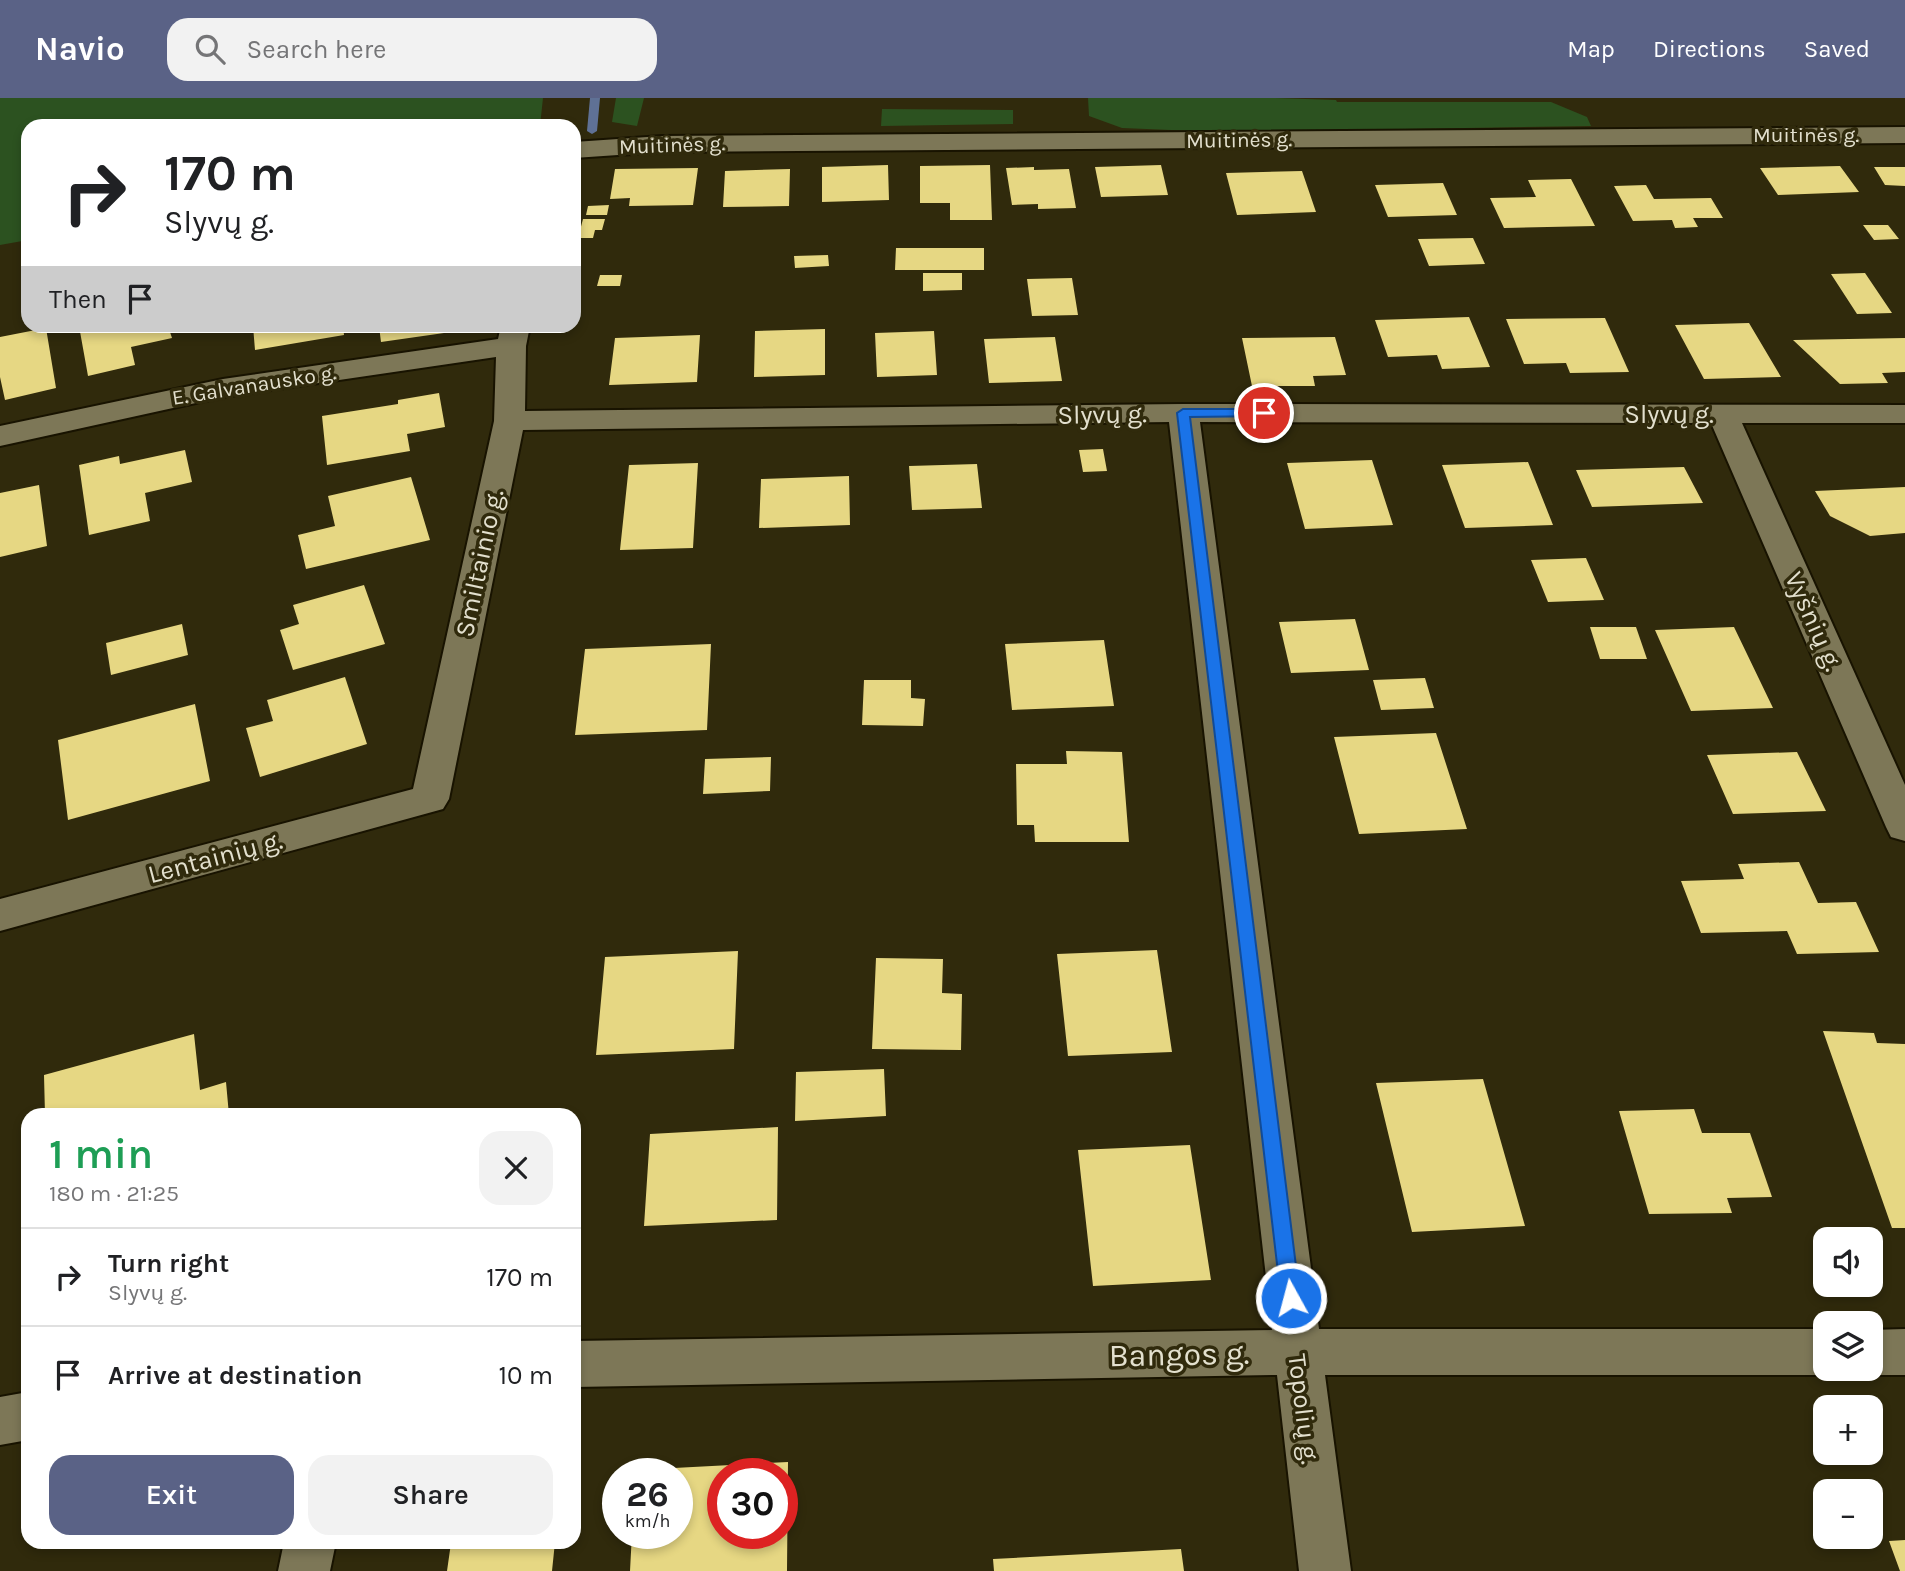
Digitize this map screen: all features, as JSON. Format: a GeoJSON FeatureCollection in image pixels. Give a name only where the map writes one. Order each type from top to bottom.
{"type":"FeatureCollection","features":[{"type":"Feature","properties":{"kind":"street","name":"Muitinės g."},"geometry":{"type":"LineString","coordinates":[[581,150],[662,144],[1905,135]]}},
{"type":"Feature","properties":{"kind":"street","name":"Smiltainio g."},"geometry":{"type":"LineString","coordinates":[[430,799],[509,421],[513,336]]}},
{"type":"Feature","properties":{"kind":"street","name":"E. Galvanausko g."},"geometry":{"type":"LineString","coordinates":[[0,436],[223,388],[513,336]]}},
{"type":"Feature","properties":{"kind":"street","name":"Slyvų g."},"geometry":{"type":"LineString","coordinates":[[509,421],[1183,413],[1905,414]]}},
{"type":"Feature","properties":{"kind":"street","name":"Topolių g."},"geometry":{"type":"LineString","coordinates":[[1183,413],[1325,1571]]}},
{"type":"Feature","properties":{"kind":"street","name":"Vyšnių g."},"geometry":{"type":"LineString","coordinates":[[1722,414],[1905,827]]}},
{"type":"Feature","properties":{"kind":"street","name":"Lentainių g."},"geometry":{"type":"LineString","coordinates":[[0,915],[430,799]]}},
{"type":"Feature","properties":{"kind":"street","name":"Bangos g."},"geometry":{"type":"LineString","coordinates":[[581,1364],[1297,1352],[1813,1352]]}},
{"type":"Feature","properties":{"kind":"street"},"geometry":{"type":"LineString","coordinates":[[1883,1352],[1905,1352]]}},
{"type":"Feature","properties":{"kind":"street"},"geometry":{"type":"LineString","coordinates":[[0,1421],[21,1417]]}},
{"type":"Feature","properties":{"kind":"street"},"geometry":{"type":"LineString","coordinates":[[304,1571],[309,1549]]}},
{"type":"Feature","properties":{"kind":"green space"},"geometry":{"type":"Polygon","coordinates":[[[0,98],[543,98],[541,119],[21,119],[21,241],[0,245],[0,98]]]}},
{"type":"Feature","properties":{"kind":"green space"},"geometry":{"type":"Polygon","coordinates":[[[616,98],[644,98],[637,126],[612,122],[616,98]]]}},
{"type":"Feature","properties":{"kind":"green space"},"geometry":{"type":"Polygon","coordinates":[[[1088,98],[1276,98],[1337,102],[1551,102],[1587,117],[1591,126],[1219,132],[1122,128],[1089,116],[1088,98]]]}},
{"type":"Feature","properties":{"kind":"green space"},"geometry":{"type":"Polygon","coordinates":[[[882,109],[1013,110],[1013,124],[881,126],[882,109]]]}},
{"type":"Feature","properties":{"kind":"building"},"geometry":{"type":"Polygon","coordinates":[[[888,165],[889,200],[822,202],[822,167],[888,165]]]}},
{"type":"Feature","properties":{"kind":"building"},"geometry":{"type":"Polygon","coordinates":[[[990,165],[992,220],[950,220],[950,203],[920,203],[920,166],[990,165]]]}},
{"type":"Feature","properties":{"kind":"building"},"geometry":{"type":"Polygon","coordinates":[[[1161,165],[1168,195],[1101,197],[1095,167],[1161,165]]]}},
{"type":"Feature","properties":{"kind":"building"},"geometry":{"type":"Polygon","coordinates":[[[1840,166],[1859,192],[1778,195],[1760,168],[1840,166]]]}},
{"type":"Feature","properties":{"kind":"building"},"geometry":{"type":"Polygon","coordinates":[[[1034,167],[1034,170],[1069,169],[1076,208],[1038,209],[1038,204],[1012,205],[1006,168],[1034,167]]]}},
{"type":"Feature","properties":{"kind":"building"},"geometry":{"type":"Polygon","coordinates":[[[1874,167],[1905,167],[1905,186],[1885,185],[1874,167]]]}},
{"type":"Feature","properties":{"kind":"building"},"geometry":{"type":"Polygon","coordinates":[[[698,168],[693,205],[629,206],[630,198],[610,199],[615,169],[698,168]]]}},
{"type":"Feature","properties":{"kind":"building"},"geometry":{"type":"Polygon","coordinates":[[[790,169],[789,206],[723,207],[725,171],[790,169]]]}},
{"type":"Feature","properties":{"kind":"building"},"geometry":{"type":"Polygon","coordinates":[[[1302,171],[1316,212],[1237,215],[1226,173],[1302,171]]]}},
{"type":"Feature","properties":{"kind":"building"},"geometry":{"type":"Polygon","coordinates":[[[1571,179],[1595,226],[1504,228],[1490,198],[1536,197],[1528,180],[1571,179]]]}},
{"type":"Feature","properties":{"kind":"building"},"geometry":{"type":"Polygon","coordinates":[[[1443,183],[1457,215],[1388,217],[1375,185],[1443,183]]]}},
{"type":"Feature","properties":{"kind":"building"},"geometry":{"type":"Polygon","coordinates":[[[1646,185],[1654,199],[1711,198],[1723,218],[1693,218],[1698,227],[1675,228],[1672,220],[1633,221],[1614,186],[1646,185]]]}},
{"type":"Feature","properties":{"kind":"building"},"geometry":{"type":"Polygon","coordinates":[[[609,205],[607,215],[586,215],[588,206],[609,205]]]}},
{"type":"Feature","properties":{"kind":"building"},"geometry":{"type":"Polygon","coordinates":[[[583,219],[605,219],[602,230],[595,230],[593,238],[581,238],[583,219]]]}},
{"type":"Feature","properties":{"kind":"building"},"geometry":{"type":"Polygon","coordinates":[[[1863,225],[1888,225],[1899,239],[1874,240],[1863,225]]]}},
{"type":"Feature","properties":{"kind":"building"},"geometry":{"type":"Polygon","coordinates":[[[1473,238],[1485,264],[1429,266],[1418,239],[1473,238]]]}},
{"type":"Feature","properties":{"kind":"building"},"geometry":{"type":"Polygon","coordinates":[[[896,248],[984,248],[984,270],[895,270],[896,248]]]}},
{"type":"Feature","properties":{"kind":"building"},"geometry":{"type":"Polygon","coordinates":[[[828,255],[829,266],[795,268],[794,256],[828,255]]]}},
{"type":"Feature","properties":{"kind":"building"},"geometry":{"type":"Polygon","coordinates":[[[923,273],[962,273],[962,290],[923,291],[923,273]]]}},
{"type":"Feature","properties":{"kind":"building"},"geometry":{"type":"Polygon","coordinates":[[[1865,273],[1892,313],[1857,314],[1831,274],[1865,273]]]}},
{"type":"Feature","properties":{"kind":"building"},"geometry":{"type":"Polygon","coordinates":[[[600,275],[622,275],[620,286],[597,286],[600,275]]]}},
{"type":"Feature","properties":{"kind":"building"},"geometry":{"type":"Polygon","coordinates":[[[1072,278],[1078,315],[1032,316],[1027,279],[1072,278]]]}},
{"type":"Feature","properties":{"kind":"building"},"geometry":{"type":"Polygon","coordinates":[[[1469,317],[1490,367],[1442,369],[1437,355],[1388,357],[1375,320],[1469,317]]]}},
{"type":"Feature","properties":{"kind":"building"},"geometry":{"type":"Polygon","coordinates":[[[1605,318],[1629,372],[1570,373],[1566,363],[1524,364],[1506,319],[1605,318]]]}},
{"type":"Feature","properties":{"kind":"building"},"geometry":{"type":"Polygon","coordinates":[[[1749,323],[1781,377],[1704,379],[1675,325],[1749,323]]]}},
{"type":"Feature","properties":{"kind":"building"},"geometry":{"type":"Polygon","coordinates":[[[825,329],[825,375],[754,377],[755,331],[825,329]]]}},
{"type":"Feature","properties":{"kind":"building"},"geometry":{"type":"Polygon","coordinates":[[[934,331],[937,375],[877,377],[875,333],[934,331]]]}},
{"type":"Feature","properties":{"kind":"building"},"geometry":{"type":"Polygon","coordinates":[[[21,333],[47,333],[56,388],[5,400],[0,377],[0,337],[21,333]]]}},
{"type":"Feature","properties":{"kind":"building"},"geometry":{"type":"Polygon","coordinates":[[[80,333],[170,333],[172,338],[131,347],[135,365],[88,376],[80,333]]]}},
{"type":"Feature","properties":{"kind":"building"},"geometry":{"type":"Polygon","coordinates":[[[254,333],[344,333],[344,335],[255,350],[254,333]]]}},
{"type":"Feature","properties":{"kind":"building"},"geometry":{"type":"Polygon","coordinates":[[[380,333],[444,333],[381,342],[380,333]]]}},
{"type":"Feature","properties":{"kind":"building"},"geometry":{"type":"Polygon","coordinates":[[[700,335],[697,382],[609,385],[615,338],[700,335]]]}},
{"type":"Feature","properties":{"kind":"building"},"geometry":{"type":"Polygon","coordinates":[[[1055,337],[1062,381],[989,383],[984,339],[1055,337]]]}},
{"type":"Feature","properties":{"kind":"building"},"geometry":{"type":"Polygon","coordinates":[[[1335,337],[1346,375],[1313,376],[1315,386],[1252,386],[1242,338],[1335,337]]]}},
{"type":"Feature","properties":{"kind":"building"},"geometry":{"type":"Polygon","coordinates":[[[1905,338],[1905,372],[1882,373],[1888,383],[1840,384],[1793,340],[1905,338]]]}},
{"type":"Feature","properties":{"kind":"building"},"geometry":{"type":"Polygon","coordinates":[[[439,393],[445,427],[407,434],[410,451],[327,465],[322,416],[398,404],[398,400],[439,393]]]}},
{"type":"Feature","properties":{"kind":"building"},"geometry":{"type":"Polygon","coordinates":[[[1103,449],[1107,471],[1083,472],[1079,450],[1103,449]]]}},
{"type":"Feature","properties":{"kind":"building"},"geometry":{"type":"Polygon","coordinates":[[[185,450],[192,482],[145,493],[150,521],[89,535],[79,465],[119,456],[120,464],[185,450]]]}},
{"type":"Feature","properties":{"kind":"building"},"geometry":{"type":"Polygon","coordinates":[[[1372,460],[1393,525],[1305,529],[1287,463],[1372,460]]]}},
{"type":"Feature","properties":{"kind":"building"},"geometry":{"type":"Polygon","coordinates":[[[1528,462],[1553,525],[1465,528],[1442,465],[1528,462]]]}},
{"type":"Feature","properties":{"kind":"building"},"geometry":{"type":"Polygon","coordinates":[[[698,463],[693,548],[620,550],[629,465],[698,463]]]}},
{"type":"Feature","properties":{"kind":"building"},"geometry":{"type":"Polygon","coordinates":[[[977,464],[982,508],[912,510],[909,466],[977,464]]]}},
{"type":"Feature","properties":{"kind":"building"},"geometry":{"type":"Polygon","coordinates":[[[1684,467],[1703,503],[1592,507],[1576,470],[1684,467]]]}},
{"type":"Feature","properties":{"kind":"building"},"geometry":{"type":"Polygon","coordinates":[[[849,476],[850,525],[759,528],[761,479],[849,476]]]}},
{"type":"Feature","properties":{"kind":"building"},"geometry":{"type":"Polygon","coordinates":[[[411,477],[430,540],[306,569],[298,535],[335,526],[328,496],[411,477]]]}},
{"type":"Feature","properties":{"kind":"building"},"geometry":{"type":"Polygon","coordinates":[[[39,485],[47,546],[0,557],[0,493],[39,485]]]}},
{"type":"Feature","properties":{"kind":"building"},"geometry":{"type":"Polygon","coordinates":[[[1905,487],[1905,533],[1870,536],[1830,516],[1815,491],[1905,487]]]}},
{"type":"Feature","properties":{"kind":"building"},"geometry":{"type":"Polygon","coordinates":[[[1586,558],[1604,600],[1548,602],[1531,560],[1586,558]]]}},
{"type":"Feature","properties":{"kind":"building"},"geometry":{"type":"Polygon","coordinates":[[[364,585],[385,644],[293,670],[280,630],[299,624],[293,605],[364,585]]]}},
{"type":"Feature","properties":{"kind":"building"},"geometry":{"type":"Polygon","coordinates":[[[1355,619],[1369,670],[1291,673],[1279,622],[1355,619]]]}},
{"type":"Feature","properties":{"kind":"building"},"geometry":{"type":"Polygon","coordinates":[[[182,624],[188,655],[111,675],[106,643],[182,624]]]}},
{"type":"Feature","properties":{"kind":"building"},"geometry":{"type":"Polygon","coordinates":[[[1590,627],[1636,627],[1647,659],[1600,659],[1590,627]]]}},
{"type":"Feature","properties":{"kind":"building"},"geometry":{"type":"Polygon","coordinates":[[[1734,627],[1773,708],[1691,711],[1655,630],[1734,627]]]}},
{"type":"Feature","properties":{"kind":"building"},"geometry":{"type":"Polygon","coordinates":[[[1104,640],[1114,706],[1012,710],[1005,644],[1104,640]]]}},
{"type":"Feature","properties":{"kind":"building"},"geometry":{"type":"Polygon","coordinates":[[[711,644],[707,730],[575,735],[585,649],[711,644]]]}},
{"type":"Feature","properties":{"kind":"building"},"geometry":{"type":"Polygon","coordinates":[[[345,677],[367,744],[260,777],[246,728],[273,721],[267,700],[345,677]]]}},
{"type":"Feature","properties":{"kind":"building"},"geometry":{"type":"Polygon","coordinates":[[[1425,678],[1434,708],[1381,710],[1373,680],[1425,678]]]}},
{"type":"Feature","properties":{"kind":"building"},"geometry":{"type":"Polygon","coordinates":[[[864,680],[911,680],[911,698],[925,699],[923,726],[862,725],[864,680]]]}},
{"type":"Feature","properties":{"kind":"building"},"geometry":{"type":"Polygon","coordinates":[[[195,704],[210,781],[68,820],[58,740],[195,704]]]}},
{"type":"Feature","properties":{"kind":"building"},"geometry":{"type":"Polygon","coordinates":[[[1436,733],[1467,829],[1359,834],[1334,737],[1436,733]]]}},
{"type":"Feature","properties":{"kind":"building"},"geometry":{"type":"Polygon","coordinates":[[[1066,751],[1122,752],[1129,842],[1035,842],[1034,825],[1017,825],[1016,764],[1067,764],[1066,751]]]}},
{"type":"Feature","properties":{"kind":"building"},"geometry":{"type":"Polygon","coordinates":[[[1797,752],[1826,811],[1733,814],[1707,755],[1797,752]]]}},
{"type":"Feature","properties":{"kind":"building"},"geometry":{"type":"Polygon","coordinates":[[[771,757],[770,791],[703,794],[705,759],[771,757]]]}},
{"type":"Feature","properties":{"kind":"building"},"geometry":{"type":"Polygon","coordinates":[[[1799,862],[1818,903],[1856,902],[1879,952],[1797,954],[1787,931],[1701,933],[1681,881],[1744,879],[1738,864],[1799,862]]]}},
{"type":"Feature","properties":{"kind":"building"},"geometry":{"type":"Polygon","coordinates":[[[1157,950],[1172,1052],[1068,1056],[1057,954],[1157,950]]]}},
{"type":"Feature","properties":{"kind":"building"},"geometry":{"type":"Polygon","coordinates":[[[738,951],[734,1049],[596,1055],[605,957],[738,951]]]}},
{"type":"Feature","properties":{"kind":"building"},"geometry":{"type":"Polygon","coordinates":[[[876,958],[943,959],[942,993],[962,994],[961,1050],[872,1049],[876,958]]]}},
{"type":"Feature","properties":{"kind":"building"},"geometry":{"type":"Polygon","coordinates":[[[1823,1031],[1874,1033],[1877,1043],[1905,1044],[1905,1228],[1892,1228],[1823,1031]]]}},
{"type":"Feature","properties":{"kind":"building"},"geometry":{"type":"Polygon","coordinates":[[[194,1034],[200,1090],[226,1082],[228,1108],[45,1108],[44,1075],[194,1034]]]}},
{"type":"Feature","properties":{"kind":"building"},"geometry":{"type":"Polygon","coordinates":[[[884,1069],[886,1116],[795,1121],[796,1072],[884,1069]]]}},
{"type":"Feature","properties":{"kind":"building"},"geometry":{"type":"Polygon","coordinates":[[[1483,1079],[1525,1226],[1412,1232],[1376,1083],[1483,1079]]]}},
{"type":"Feature","properties":{"kind":"building"},"geometry":{"type":"Polygon","coordinates":[[[1694,1109],[1702,1133],[1750,1133],[1772,1197],[1727,1198],[1732,1213],[1649,1214],[1619,1111],[1694,1109]]]}},
{"type":"Feature","properties":{"kind":"building"},"geometry":{"type":"Polygon","coordinates":[[[778,1127],[777,1220],[644,1226],[650,1134],[778,1127]]]}},
{"type":"Feature","properties":{"kind":"building"},"geometry":{"type":"Polygon","coordinates":[[[1190,1145],[1211,1280],[1093,1286],[1078,1150],[1190,1145]]]}},
{"type":"Feature","properties":{"kind":"building"},"geometry":{"type":"Polygon","coordinates":[[[707,1466],[707,1549],[787,1549],[787,1571],[630,1571],[631,1549],[693,1549],[693,1467],[707,1466]]]}},
{"type":"Feature","properties":{"kind":"building"},"geometry":{"type":"Polygon","coordinates":[[[1905,1540],[1905,1571],[1900,1571],[1889,1541],[1905,1540]]]}},
{"type":"Feature","properties":{"kind":"building"},"geometry":{"type":"Polygon","coordinates":[[[450,1549],[554,1549],[552,1571],[447,1571],[450,1549]]]}},
{"type":"Feature","properties":{"kind":"building"},"geometry":{"type":"Polygon","coordinates":[[[1181,1549],[1184,1571],[994,1571],[993,1559],[1181,1549]]]}},
{"type":"Feature","properties":{"kind":"waterway"},"geometry":{"type":"LineString","coordinates":[[592,131],[595,98]]}},
{"type":"Feature","properties":{"kind":"route"},"geometry":{"type":"LineString","coordinates":[[1264,413],[1183,413],[1291,1298]]}}]}
